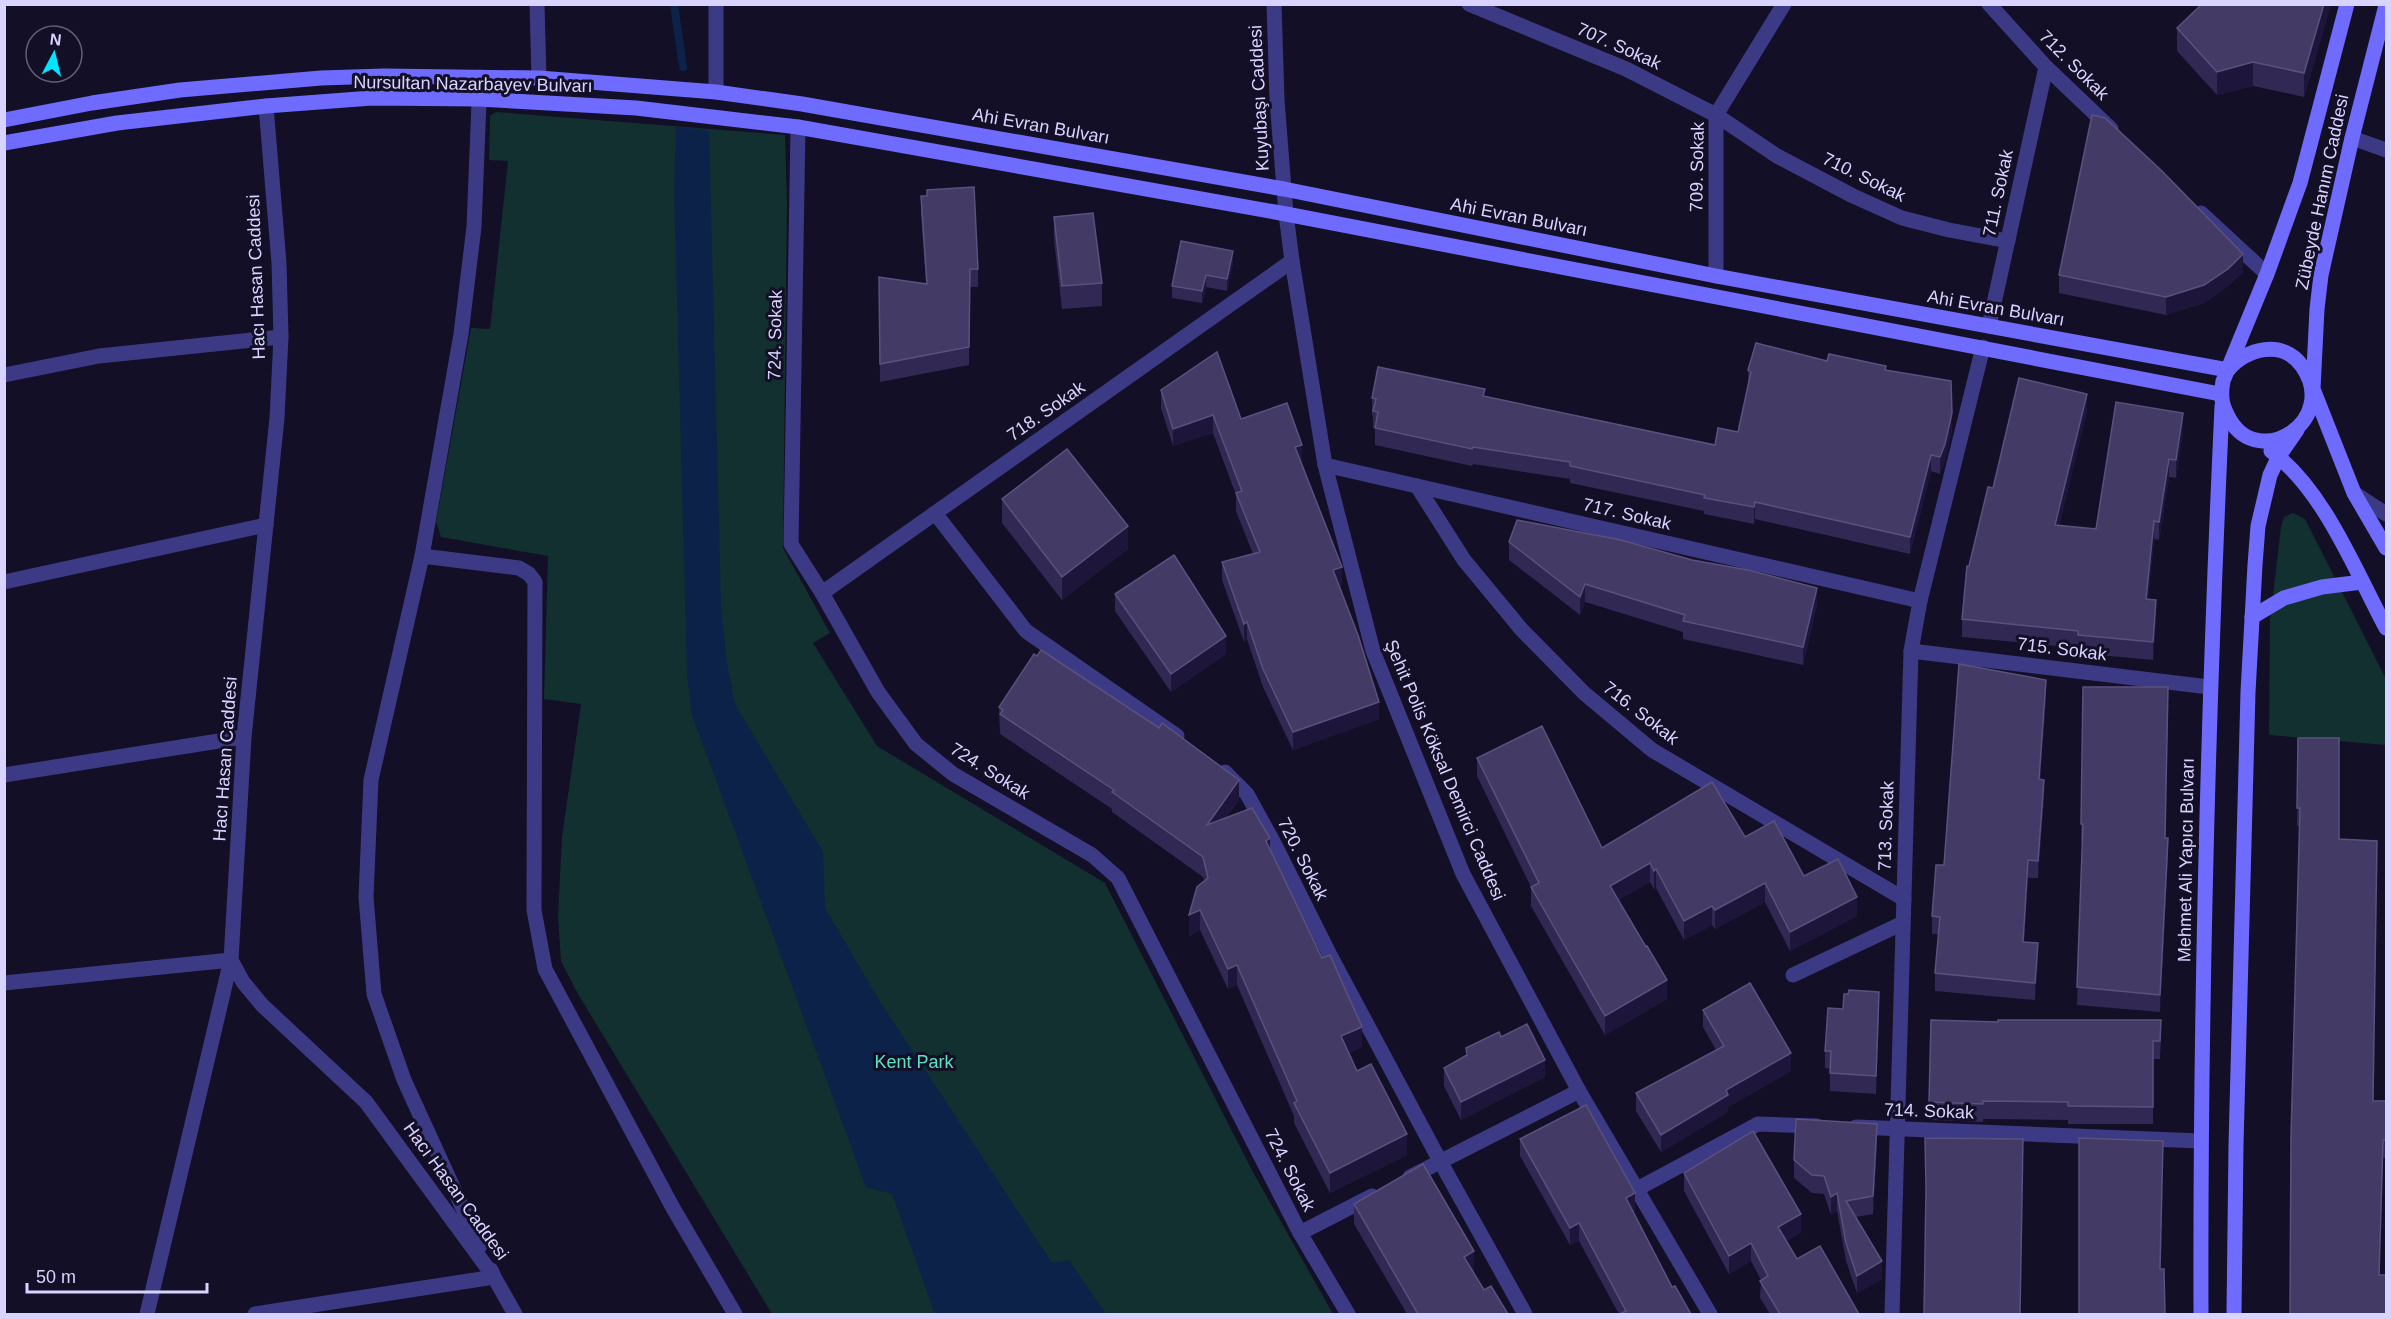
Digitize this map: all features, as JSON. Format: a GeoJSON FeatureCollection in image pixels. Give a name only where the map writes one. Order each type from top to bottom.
{"type":"FeatureCollection","features":[{"type":"Feature","properties":{"kind":"main road","name":"Zübeyde Hanım Caddesi"},"geometry":{"type":"LineString","coordinates":[[2228,370],[2267,274],[2300,183],[2347,4]]}},
{"type":"Feature","properties":{"kind":"main road","name":"Zübeyde Hanım Caddesi"},"geometry":{"type":"LineString","coordinates":[[2313,389],[2316,309],[2321,275],[2352,138],[2386,5]]}},
{"type":"Feature","properties":{"kind":"main road","name":"Nursultan Nazarbayev Bulvarı"},"geometry":{"type":"LineString","coordinates":[[4,120],[103,102],[263,82],[384,76],[539,78],[716,92]]}},
{"type":"Feature","properties":{"kind":"main road","name":"Ahi Evran Bulvarı"},"geometry":{"type":"LineString","coordinates":[[716,92],[802,104],[1284,189],[1716,276],[2228,370]]}},
{"type":"Feature","properties":{"kind":"main road","name":"Nursultan Nazarbayev Bulvarı"},"geometry":{"type":"LineString","coordinates":[[4,143],[117,123],[266,106],[372,98],[478,99],[636,108],[798,127]]}},
{"type":"Feature","properties":{"kind":"main road"},"geometry":{"type":"LineString","coordinates":[[798,127],[1286,214],[1983,347],[2221,400]]}},
{"type":"Feature","properties":{"kind":"main road"},"geometry":{"type":"LineString","coordinates":[[2297,430],[2284,438],[2269,441],[2245,436],[2235,428],[2221,400],[2228,370],[2246,353],[2273,349],[2288,354],[2300,363],[2308,375],[2354,493],[2386,548]]}},
{"type":"Feature","properties":{"kind":"main road"},"geometry":{"type":"LineString","coordinates":[[2234,1314],[2237,1085],[2248,692],[2258,526],[2270,475],[2279,456],[2307,418],[2312,405],[2313,389]]}},
{"type":"Feature","properties":{"kind":"main road","name":"Mehmet Ali Yapıcı Bulvarı"},"geometry":{"type":"LineString","coordinates":[[2201,1314],[2200,1141],[2209,687],[2221,400]]}},
{"type":"Feature","properties":{"kind":"main road"},"geometry":{"type":"LineString","coordinates":[[2257,440],[2279,456],[2321,504],[2386,628]]}},
{"type":"Feature","properties":{"kind":"main road"},"geometry":{"type":"LineString","coordinates":[[2252,617],[2284,598],[2322,587],[2362,582]]}},
{"type":"Feature","properties":{"kind":"street"},"geometry":{"type":"LineString","coordinates":[[537,4],[539,78]]}},
{"type":"Feature","properties":{"kind":"street"},"geometry":{"type":"LineString","coordinates":[[716,4],[716,92]]}},
{"type":"Feature","properties":{"kind":"street","name":"Kuyubaşı Caddesi"},"geometry":{"type":"LineString","coordinates":[[1274,4],[1276,100],[1284,189]]}},
{"type":"Feature","properties":{"kind":"street","name":"707. Sokak"},"geometry":{"type":"LineString","coordinates":[[1469,4],[1626,69],[1716,116]]}},
{"type":"Feature","properties":{"kind":"street"},"geometry":{"type":"LineString","coordinates":[[1512,20],[1515,4]]}},
{"type":"Feature","properties":{"kind":"street","name":"709. Sokak"},"geometry":{"type":"LineString","coordinates":[[1716,276],[1716,116],[1784,4]]}},
{"type":"Feature","properties":{"kind":"street","name":"712. Sokak"},"geometry":{"type":"LineString","coordinates":[[1989,4],[2046,68],[2122,139]]}},
{"type":"Feature","properties":{"kind":"street","name":"711. Sokak"},"geometry":{"type":"LineString","coordinates":[[1989,326],[2046,68]]}},
{"type":"Feature","properties":{"kind":"street"},"geometry":{"type":"LineString","coordinates":[[255,1314],[296,1311],[494,1276],[404,1080],[374,994],[366,897],[371,780],[422,556],[461,334],[474,227],[480,77]]}},
{"type":"Feature","properties":{"kind":"street","name":"Hacı Hasan Caddesi"},"geometry":{"type":"LineString","coordinates":[[266,106],[279,263],[281,337],[277,418],[244,737],[231,960],[243,982],[262,1005],[366,1102],[494,1276],[515,1314]]}},
{"type":"Feature","properties":{"kind":"street","name":"710. Sokak"},"geometry":{"type":"LineString","coordinates":[[1716,116],[1777,156],[1853,196],[1902,218],[2008,241]]}},
{"type":"Feature","properties":{"kind":"street","name":"724. Sokak"},"geometry":{"type":"LineString","coordinates":[[798,127],[791,544],[822,593],[878,692],[916,744],[953,774],[1092,855],[1118,878],[1300,1233],[1348,1314]]}},
{"type":"Feature","properties":{"kind":"street"},"geometry":{"type":"LineString","coordinates":[[2352,138],[2386,150]]}},
{"type":"Feature","properties":{"kind":"street","name":"Şehit Polis Köksal Demirci Caddesi"},"geometry":{"type":"LineString","coordinates":[[1284,189],[1292,261],[1324,465],[1373,651],[1455,852],[1499,944],[1580,1090],[1710,1314]]}},
{"type":"Feature","properties":{"kind":"street"},"geometry":{"type":"LineString","coordinates":[[2190,202],[2267,274]]}},
{"type":"Feature","properties":{"kind":"street","name":"718. Sokak"},"geometry":{"type":"LineString","coordinates":[[822,593],[1292,261]]}},
{"type":"Feature","properties":{"kind":"street"},"geometry":{"type":"LineString","coordinates":[[4,375],[99,356],[281,337]]}},
{"type":"Feature","properties":{"kind":"street","name":"713. Sokak"},"geometry":{"type":"LineString","coordinates":[[1892,1314],[1911,651],[1920,601],[1983,347]]}},
{"type":"Feature","properties":{"kind":"street","name":"717. Sokak"},"geometry":{"type":"LineString","coordinates":[[1324,465],[1920,601]]}},
{"type":"Feature","properties":{"kind":"street","name":"716. Sokak"},"geometry":{"type":"LineString","coordinates":[[1417,486],[1464,560],[1521,629],[1584,693],[1652,750],[1904,899]]}},
{"type":"Feature","properties":{"kind":"street"},"geometry":{"type":"LineString","coordinates":[[2354,493],[2386,514]]}},
{"type":"Feature","properties":{"kind":"street"},"geometry":{"type":"LineString","coordinates":[[936,513],[1026,631],[1190,746]]}},
{"type":"Feature","properties":{"kind":"street"},"geometry":{"type":"LineString","coordinates":[[4,582],[266,525]]}},
{"type":"Feature","properties":{"kind":"street"},"geometry":{"type":"LineString","coordinates":[[422,556],[519,568],[529,574],[535,582],[534,910],[545,969],[673,1208],[735,1314]]}},
{"type":"Feature","properties":{"kind":"street","name":"715. Sokak"},"geometry":{"type":"LineString","coordinates":[[1911,651],[2209,687]]}},
{"type":"Feature","properties":{"kind":"street"},"geometry":{"type":"LineString","coordinates":[[4,775],[244,737]]}},
{"type":"Feature","properties":{"kind":"street","name":"720. Sokak"},"geometry":{"type":"LineString","coordinates":[[1214,764],[1246,794],[1440,1161],[1525,1314]]}},
{"type":"Feature","properties":{"kind":"street"},"geometry":{"type":"LineString","coordinates":[[1793,975],[1903,923]]}},
{"type":"Feature","properties":{"kind":"street"},"geometry":{"type":"LineString","coordinates":[[4,983],[231,960],[147,1314]]}},
{"type":"Feature","properties":{"kind":"street"},"geometry":{"type":"LineString","coordinates":[[1300,1233],[1580,1090]]}},
{"type":"Feature","properties":{"kind":"street","name":"714. Sokak"},"geometry":{"type":"LineString","coordinates":[[1637,1189],[1758,1124],[2200,1141]]}},
{"type":"Feature","properties":{"kind":"green space","name":"Kent Park"},"geometry":{"type":"Polygon","coordinates":[[[496,112],[785,135],[787,204],[783,548],[830,633],[813,643],[877,746],[1105,883],[1254,1174],[1333,1314],[772,1314],[578,994],[561,961],[558,916],[562,837],[581,704],[544,699],[548,556],[441,537],[436,522],[471,328],[490,329],[508,161],[489,160],[490,116],[496,112]]]}},
{"type":"Feature","properties":{"kind":"green space"},"geometry":{"type":"Polygon","coordinates":[[[2293,513],[2305,519],[2386,679],[2386,745],[2269,735],[2270,620],[2281,527],[2284,517],[2293,513]]]}},
{"type":"Feature","properties":{"kind":"water"},"geometry":{"type":"Polygon","coordinates":[[[676,127],[709,130],[721,605],[727,664],[735,704],[823,852],[825,908],[881,1003],[1052,1263],[1069,1260],[1106,1314],[935,1314],[892,1194],[866,1187],[692,715],[687,675],[674,190],[676,127]]]}},
{"type":"Feature","properties":{"kind":"building"},"geometry":{"type":"Polygon","coordinates":[[[2202,4],[2324,4],[2304,73],[2253,62],[2217,72],[2177,28],[2202,4]]]}},
{"type":"Feature","properties":{"kind":"building"},"geometry":{"type":"Polygon","coordinates":[[[2092,115],[2105,118],[2162,171],[2243,254],[2228,269],[2204,285],[2166,297],[2059,275],[2092,115]]]}},
{"type":"Feature","properties":{"kind":"building"},"geometry":{"type":"Polygon","coordinates":[[[974,187],[978,269],[970,269],[969,347],[880,364],[879,277],[927,284],[921,196],[927,196],[927,190],[974,187]]]}},
{"type":"Feature","properties":{"kind":"building"},"geometry":{"type":"Polygon","coordinates":[[[1093,213],[1102,283],[1062,286],[1054,217],[1093,213]]]}},
{"type":"Feature","properties":{"kind":"building"},"geometry":{"type":"Polygon","coordinates":[[[1181,241],[1233,251],[1227,279],[1206,275],[1202,291],[1172,286],[1181,241]]]}},
{"type":"Feature","properties":{"kind":"building"},"geometry":{"type":"Polygon","coordinates":[[[1756,343],[1827,361],[1829,354],[1886,366],[1885,370],[1951,381],[1952,413],[1945,444],[1940,457],[1931,455],[1910,537],[1755,502],[1754,507],[1704,498],[1705,495],[1570,466],[1570,462],[1473,447],[1472,449],[1375,428],[1378,412],[1373,411],[1376,399],[1372,398],[1378,367],[1485,389],[1483,396],[1715,445],[1718,428],[1738,432],[1751,372],[1748,370],[1756,343]]]}},
{"type":"Feature","properties":{"kind":"building"},"geometry":{"type":"Polygon","coordinates":[[[1217,352],[1241,419],[1287,403],[1302,445],[1295,447],[1342,567],[1333,570],[1358,635],[1379,702],[1293,732],[1263,669],[1247,622],[1244,624],[1222,562],[1260,552],[1236,493],[1242,491],[1213,415],[1173,429],[1161,390],[1217,352]]]}},
{"type":"Feature","properties":{"kind":"building"},"geometry":{"type":"Polygon","coordinates":[[[2019,378],[2087,394],[2055,525],[2096,529],[2116,402],[2183,413],[2176,460],[2169,459],[2159,522],[2154,521],[2146,599],[2156,600],[2153,642],[2078,635],[2078,631],[1962,619],[1967,566],[1969,566],[1988,487],[1993,488],[2019,378]]]}},
{"type":"Feature","properties":{"kind":"building"},"geometry":{"type":"Polygon","coordinates":[[[1067,449],[1128,526],[1062,577],[1002,499],[1067,449]]]}},
{"type":"Feature","properties":{"kind":"building"},"geometry":{"type":"Polygon","coordinates":[[[1517,520],[1621,540],[1692,560],[1748,570],[1817,588],[1803,647],[1683,621],[1685,615],[1585,584],[1580,597],[1509,542],[1517,520]]]}},
{"type":"Feature","properties":{"kind":"building"},"geometry":{"type":"Polygon","coordinates":[[[1174,555],[1226,636],[1171,674],[1115,594],[1174,555]]]}},
{"type":"Feature","properties":{"kind":"building"},"geometry":{"type":"Polygon","coordinates":[[[1041,650],[1159,728],[1162,723],[1239,780],[1207,825],[1252,808],[1270,838],[1266,841],[1322,958],[1330,955],[1362,1027],[1341,1036],[1357,1071],[1371,1064],[1407,1134],[1330,1173],[1294,1103],[1297,1101],[1237,965],[1228,969],[1200,910],[1189,915],[1197,887],[1208,878],[1203,857],[1112,792],[1114,790],[1000,714],[1003,710],[999,707],[1034,654],[1037,656],[1041,650]]]}},
{"type":"Feature","properties":{"kind":"building"},"geometry":{"type":"Polygon","coordinates":[[[1959,664],[2046,680],[2039,779],[2044,780],[2038,861],[2028,860],[2023,942],[2038,943],[2035,983],[1935,973],[1940,917],[1932,916],[1936,865],[1944,865],[1959,664]]]}},
{"type":"Feature","properties":{"kind":"building"},"geometry":{"type":"Polygon","coordinates":[[[2083,687],[2168,687],[2165,838],[2168,838],[2160,995],[2077,987],[2083,824],[2081,824],[2083,687]]]}},
{"type":"Feature","properties":{"kind":"building"},"geometry":{"type":"Polygon","coordinates":[[[1542,726],[1602,848],[1712,782],[1745,837],[1774,821],[1804,876],[1838,859],[1857,897],[1790,932],[1765,883],[1715,910],[1712,906],[1684,921],[1656,869],[1654,871],[1650,863],[1610,886],[1667,980],[1605,1016],[1531,887],[1539,883],[1477,758],[1542,726]]]}},
{"type":"Feature","properties":{"kind":"building"},"geometry":{"type":"Polygon","coordinates":[[[2298,738],[2339,738],[2339,839],[2377,841],[2373,1101],[2386,1101],[2379,1275],[2386,1275],[2386,1314],[2290,1314],[2291,1137],[2300,808],[2297,808],[2298,738]]]}},
{"type":"Feature","properties":{"kind":"building"},"geometry":{"type":"Polygon","coordinates":[[[1750,983],[1791,1053],[1726,1090],[1728,1095],[1661,1135],[1636,1093],[1724,1046],[1703,1010],[1750,983]]]}},
{"type":"Feature","properties":{"kind":"building"},"geometry":{"type":"Polygon","coordinates":[[[1849,990],[1879,992],[1876,1076],[1830,1073],[1831,1051],[1825,1051],[1828,1008],[1843,1009],[1844,994],[1848,994],[1849,990]]]}},
{"type":"Feature","properties":{"kind":"building"},"geometry":{"type":"Polygon","coordinates":[[[1931,1020],[1998,1022],[1998,1020],[2161,1020],[2160,1041],[2153,1041],[2153,1107],[2068,1106],[2068,1102],[1983,1101],[1983,1104],[1929,1102],[1931,1020]]]}},
{"type":"Feature","properties":{"kind":"building"},"geometry":{"type":"Polygon","coordinates":[[[1527,1024],[1545,1060],[1461,1102],[1444,1068],[1467,1055],[1466,1048],[1499,1032],[1501,1037],[1527,1024]]]}},
{"type":"Feature","properties":{"kind":"building"},"geometry":{"type":"Polygon","coordinates":[[[1586,1105],[1635,1193],[1626,1198],[1672,1287],[1675,1286],[1691,1314],[1620,1314],[1626,1311],[1579,1223],[1570,1228],[1520,1139],[1586,1105]]]}},
{"type":"Feature","properties":{"kind":"building"},"geometry":{"type":"Polygon","coordinates":[[[1796,1119],[1877,1124],[1873,1196],[1846,1201],[1882,1261],[1857,1276],[1846,1243],[1837,1193],[1831,1197],[1824,1176],[1812,1175],[1794,1160],[1796,1119]]]}},
{"type":"Feature","properties":{"kind":"building"},"geometry":{"type":"Polygon","coordinates":[[[1753,1131],[1801,1214],[1778,1227],[1797,1259],[1820,1246],[1859,1314],[1780,1314],[1760,1281],[1768,1276],[1751,1243],[1729,1256],[1684,1173],[1753,1131]]]}},
{"type":"Feature","properties":{"kind":"building"},"geometry":{"type":"Polygon","coordinates":[[[1925,1138],[2023,1139],[2020,1314],[1924,1314],[1925,1138]]]}},
{"type":"Feature","properties":{"kind":"building"},"geometry":{"type":"Polygon","coordinates":[[[2079,1138],[2163,1141],[2160,1269],[2164,1269],[2165,1314],[2079,1314],[2079,1138]]]}},
{"type":"Feature","properties":{"kind":"building"},"geometry":{"type":"Polygon","coordinates":[[[1423,1164],[1474,1251],[1464,1257],[1484,1290],[1491,1286],[1508,1314],[1418,1314],[1354,1204],[1423,1164]]]}},
{"type":"Feature","properties":{"kind":"waterway"},"geometry":{"type":"LineString","coordinates":[[674,4],[683,67]]}}]}
